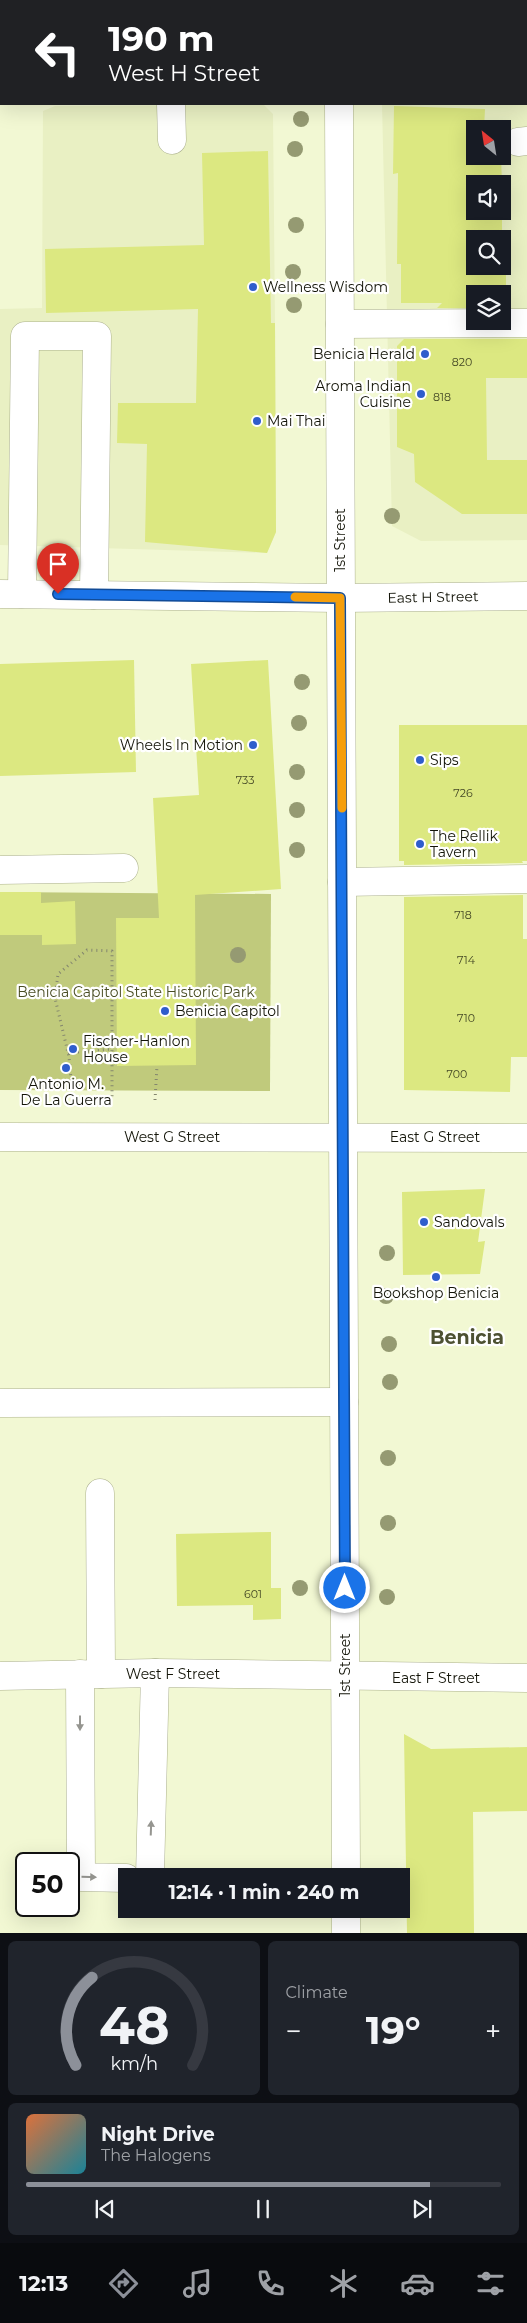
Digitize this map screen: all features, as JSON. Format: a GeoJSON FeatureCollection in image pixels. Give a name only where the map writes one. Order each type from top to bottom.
{"type":"FeatureCollection","features":[{"type":"Feature","properties":{"kind":"main road"},"geometry":{"type":"LineString","coordinates":[[171,105],[172,140]]}},
{"type":"Feature","properties":{"kind":"main road","name":"1st Street"},"geometry":{"type":"LineString","coordinates":[[339,105],[346,1868]]}},
{"type":"Feature","properties":{"kind":"main road"},"geometry":{"type":"LineString","coordinates":[[340,324],[527,323]]}},
{"type":"Feature","properties":{"kind":"main road"},"geometry":{"type":"LineString","coordinates":[[11,594],[25,336],[98,336],[94,595]]}},
{"type":"Feature","properties":{"kind":"main road","name":"East H Street"},"geometry":{"type":"LineString","coordinates":[[11,594],[340,598],[527,596]]}},
{"type":"Feature","properties":{"kind":"main road"},"geometry":{"type":"LineString","coordinates":[[0,870],[124,868]]}},
{"type":"Feature","properties":{"kind":"main road"},"geometry":{"type":"LineString","coordinates":[[342,882],[527,879]]}},
{"type":"Feature","properties":{"kind":"main road","name":"West G Street"},"geometry":{"type":"LineString","coordinates":[[0,1137],[343,1137]]}},
{"type":"Feature","properties":{"kind":"main road","name":"East G Street"},"geometry":{"type":"LineString","coordinates":[[343,1137],[527,1138]]}},
{"type":"Feature","properties":{"kind":"main road"},"geometry":{"type":"LineString","coordinates":[[0,1403],[344,1402]]}},
{"type":"Feature","properties":{"kind":"main road"},"geometry":{"type":"LineString","coordinates":[[100,1494],[81,1877],[118,1878]]}},
{"type":"Feature","properties":{"kind":"main road"},"geometry":{"type":"LineString","coordinates":[[150,1868],[155,1673]]}},
{"type":"Feature","properties":{"kind":"main road","name":"West F Street"},"geometry":{"type":"LineString","coordinates":[[0,1676],[155,1673],[345,1675]]}},
{"type":"Feature","properties":{"kind":"main road","name":"East F Street"},"geometry":{"type":"LineString","coordinates":[[345,1675],[397,1678],[527,1678]]}},
{"type":"Feature","properties":{"kind":"main road"},"geometry":{"type":"LineString","coordinates":[[346,1918],[346,1933]]}},
{"type":"Feature","properties":{"kind":"path"},"geometry":{"type":"LineString","coordinates":[[73,1100],[68,1053],[55,998],[58,974],[87,950],[112,951],[112,1100]]}},
{"type":"Feature","properties":{"kind":"path"},"geometry":{"type":"LineString","coordinates":[[68,1053],[111,1049]]}},
{"type":"Feature","properties":{"kind":"path"},"geometry":{"type":"LineString","coordinates":[[156,1100],[157,1066]]}},
{"type":"Feature","properties":{"kind":"shaded area"},"geometry":{"type":"Polygon","coordinates":[[[264,105],[273,114],[275,323],[276,532],[267,553],[0,545],[0,309],[42,308],[43,111],[55,106],[264,105]]]}},
{"type":"Feature","properties":{"kind":"shaded area"},"geometry":{"type":"Polygon","coordinates":[[[382,105],[527,105],[527,540],[421,541],[392,526],[382,105]]]}},
{"type":"Feature","properties":{"kind":"green space","name":"Benicia Capitol State Historic Park"},"geometry":{"type":"Polygon","coordinates":[[[0,892],[271,894],[270,1091],[0,1090],[0,892]]]}},
{"type":"Feature","properties":{"kind":"building"},"geometry":{"type":"Polygon","coordinates":[[[394,106],[485,109],[484,120],[466,120],[466,165],[501,165],[502,175],[466,175],[466,220],[502,220],[502,230],[466,230],[466,275],[506,275],[506,285],[466,285],[466,308],[437,308],[442,303],[401,303],[401,264],[397,264],[398,173],[393,174],[394,106]]]}},
{"type":"Feature","properties":{"kind":"building"},"geometry":{"type":"Polygon","coordinates":[[[268,151],[271,323],[275,323],[276,532],[267,553],[145,542],[147,444],[117,443],[118,403],[196,403],[198,309],[46,313],[45,249],[204,245],[202,153],[268,151]]]}},
{"type":"Feature","properties":{"kind":"building"},"geometry":{"type":"Polygon","coordinates":[[[404,339],[527,339],[527,378],[486,378],[487,460],[527,460],[527,514],[462,514],[415,482],[414,454],[397,447],[397,346],[404,339]]]}},
{"type":"Feature","properties":{"kind":"building"},"geometry":{"type":"Polygon","coordinates":[[[134,660],[136,772],[0,776],[0,664],[134,660]]]}},
{"type":"Feature","properties":{"kind":"building"},"geometry":{"type":"Polygon","coordinates":[[[268,660],[281,889],[195,895],[196,1065],[117,1066],[116,918],[159,918],[153,798],[199,795],[191,664],[268,660]]]}},
{"type":"Feature","properties":{"kind":"building"},"geometry":{"type":"Polygon","coordinates":[[[399,725],[527,725],[527,861],[522,861],[523,863],[404,865],[404,861],[399,861],[399,725]]]}},
{"type":"Feature","properties":{"kind":"building"},"geometry":{"type":"Polygon","coordinates":[[[0,892],[41,892],[41,903],[75,901],[76,944],[42,945],[42,935],[0,935],[0,892]]]}},
{"type":"Feature","properties":{"kind":"building"},"geometry":{"type":"Polygon","coordinates":[[[523,895],[523,939],[527,939],[527,1057],[511,1057],[510,1092],[404,1090],[404,897],[523,895]]]}},
{"type":"Feature","properties":{"kind":"building"},"geometry":{"type":"Polygon","coordinates":[[[485,1189],[478,1242],[485,1241],[480,1274],[403,1275],[402,1192],[485,1189]]]}},
{"type":"Feature","properties":{"kind":"building"},"geometry":{"type":"Polygon","coordinates":[[[271,1532],[271,1588],[281,1588],[281,1619],[253,1620],[253,1605],[177,1606],[176,1534],[271,1532]]]}},
{"type":"Feature","properties":{"kind":"building"},"geometry":{"type":"Polygon","coordinates":[[[404,1734],[431,1749],[527,1747],[527,1811],[473,1812],[474,1933],[407,1933],[407,1918],[410,1918],[410,1868],[406,1868],[404,1734]]]}},
{"type":"Feature","properties":{"kind":"slow traffic"},"geometry":{"type":"LineString","coordinates":[[295,597],[340,598],[342,808]]}},
{"type":"Feature","properties":{"kind":"place","name":"Wellness Wisdom"},"geometry":{"type":"Point","coordinates":[253,287]}},
{"type":"Feature","properties":{"kind":"place","name":"Benicia Herald"},"geometry":{"type":"Point","coordinates":[425,354]}},
{"type":"Feature","properties":{"kind":"place","name":"Aroma Indian Cuisine"},"geometry":{"type":"Point","coordinates":[421,394]}},
{"type":"Feature","properties":{"kind":"place","name":"Mai Thai"},"geometry":{"type":"Point","coordinates":[257,421]}},
{"type":"Feature","properties":{"kind":"place","name":"Wheels In Motion"},"geometry":{"type":"Point","coordinates":[253,745]}},
{"type":"Feature","properties":{"kind":"place","name":"Sips"},"geometry":{"type":"Point","coordinates":[420,760]}},
{"type":"Feature","properties":{"kind":"place","name":"The Rellik Tavern"},"geometry":{"type":"Point","coordinates":[420,844]}},
{"type":"Feature","properties":{"kind":"place","name":"Benicia Capitol"},"geometry":{"type":"Point","coordinates":[165,1011]}},
{"type":"Feature","properties":{"kind":"place","name":"Fischer-Hanlon House"},"geometry":{"type":"Point","coordinates":[73,1049]}},
{"type":"Feature","properties":{"kind":"place","name":"Antonio M. De La Guerra"},"geometry":{"type":"Point","coordinates":[66,1068]}},
{"type":"Feature","properties":{"kind":"place","name":"Sandovals"},"geometry":{"type":"Point","coordinates":[424,1222]}},
{"type":"Feature","properties":{"kind":"place","name":"Bookshop Benicia"},"geometry":{"type":"Point","coordinates":[436,1277]}},
{"type":"Feature","properties":{"kind":"district","name":"Benicia"},"geometry":{"type":"Point","coordinates":[467,1337]}},
{"type":"Feature","properties":{"kind":"route"},"geometry":{"type":"LineString","coordinates":[[58,594],[340,598],[345,1588]]}}]}
